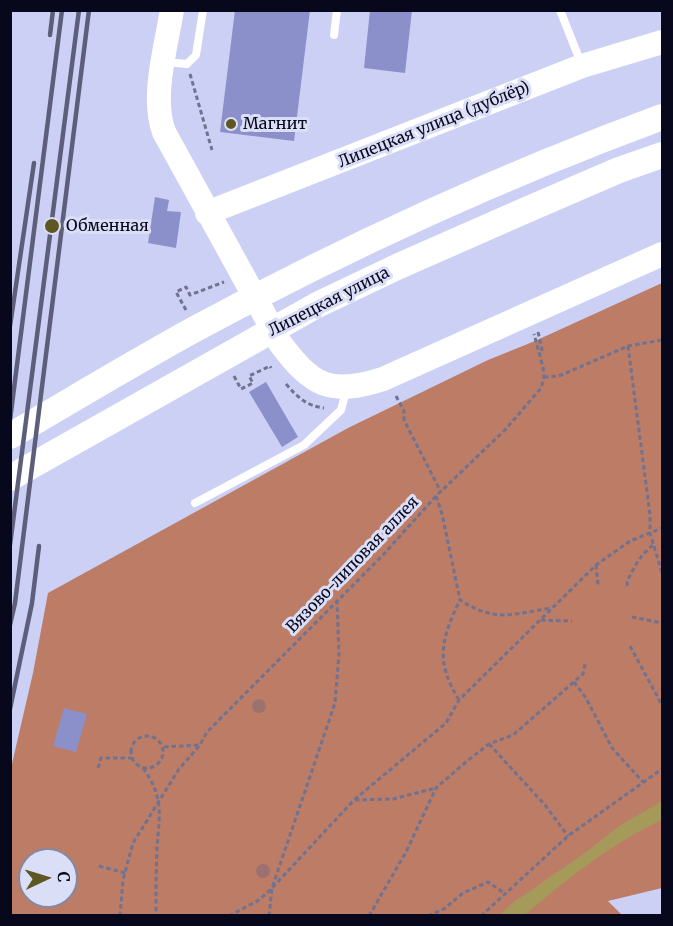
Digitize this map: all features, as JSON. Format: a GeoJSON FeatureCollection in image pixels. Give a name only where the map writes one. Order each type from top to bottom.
{"type":"FeatureCollection","features":[{"type":"Feature","properties":{"kind":"main road"},"geometry":{"type":"LineString","coordinates":[[10,436],[194,330],[302,274],[386,233],[663,117]]}},
{"type":"Feature","properties":{"kind":"main road","name":"Липецкая улица"},"geometry":{"type":"LineString","coordinates":[[10,478],[317,305],[399,266],[619,170],[663,155]]}},
{"type":"Feature","properties":{"kind":"street"},"geometry":{"type":"LineString","coordinates":[[172,10],[175,63],[158,96],[160,121],[164,132],[280,343],[299,368],[315,380],[329,386],[347,387],[383,379],[532,324],[663,254]]}},
{"type":"Feature","properties":{"kind":"street","name":"Липецкая улица (дублёр)"},"geometry":{"type":"LineString","coordinates":[[207,213],[582,66],[663,42]]}},
{"type":"Feature","properties":{"kind":"street"},"geometry":{"type":"LineString","coordinates":[[633,128],[663,110]]}},
{"type":"Feature","properties":{"kind":"street"},"geometry":{"type":"LineString","coordinates":[[619,170],[663,164]]}},
{"type":"Feature","properties":{"kind":"lane"},"geometry":{"type":"LineString","coordinates":[[175,63],[196,55],[203,10]]}},
{"type":"Feature","properties":{"kind":"lane"},"geometry":{"type":"LineString","coordinates":[[334,35],[337,10]]}},
{"type":"Feature","properties":{"kind":"lane"},"geometry":{"type":"LineString","coordinates":[[560,10],[582,66]]}},
{"type":"Feature","properties":{"kind":"lane"},"geometry":{"type":"LineString","coordinates":[[195,503],[304,445],[341,410],[347,387]]}},
{"type":"Feature","properties":{"kind":"path"},"geometry":{"type":"LineString","coordinates":[[175,63],[212,150]]}},
{"type":"Feature","properties":{"kind":"path"},"geometry":{"type":"LineString","coordinates":[[186,310],[176,292],[186,286],[190,295],[225,282]]}},
{"type":"Feature","properties":{"kind":"path"},"geometry":{"type":"LineString","coordinates":[[532,324],[544,377],[560,376],[628,346],[663,340]]}},
{"type":"Feature","properties":{"kind":"path"},"geometry":{"type":"LineString","coordinates":[[532,324],[542,349],[540,356]]}},
{"type":"Feature","properties":{"kind":"path"},"geometry":{"type":"LineString","coordinates":[[628,346],[650,515],[650,533],[663,573]]}},
{"type":"Feature","properties":{"kind":"path"},"geometry":{"type":"LineString","coordinates":[[234,376],[241,389],[253,383],[249,375],[270,366]]}},
{"type":"Feature","properties":{"kind":"path","name":"Вязово-липовая аллея"},"geometry":{"type":"LineString","coordinates":[[120,915],[125,873],[133,843],[179,769],[200,745],[207,732],[383,555],[436,496],[505,430],[541,388],[544,377]]}},
{"type":"Feature","properties":{"kind":"path"},"geometry":{"type":"LineString","coordinates":[[394,393],[404,411],[404,420],[441,492]]}},
{"type":"Feature","properties":{"kind":"path"},"geometry":{"type":"LineString","coordinates":[[436,496],[460,600],[447,627],[442,651],[449,684],[459,700]]}},
{"type":"Feature","properties":{"kind":"path"},"geometry":{"type":"LineString","coordinates":[[229,915],[259,900],[354,800],[446,723],[459,700],[596,565],[630,541],[663,528]]}},
{"type":"Feature","properties":{"kind":"path"},"geometry":{"type":"LineString","coordinates":[[627,586],[627,580],[637,560],[653,545]]}},
{"type":"Feature","properties":{"kind":"path"},"geometry":{"type":"LineString","coordinates":[[596,565],[598,585]]}},
{"type":"Feature","properties":{"kind":"path"},"geometry":{"type":"LineString","coordinates":[[460,600],[473,608],[496,616],[551,608]]}},
{"type":"Feature","properties":{"kind":"path"},"geometry":{"type":"LineString","coordinates":[[269,915],[272,888],[335,703],[339,654],[337,602]]}},
{"type":"Feature","properties":{"kind":"path"},"geometry":{"type":"LineString","coordinates":[[632,617],[663,623]]}},
{"type":"Feature","properties":{"kind":"path"},"geometry":{"type":"LineString","coordinates":[[540,620],[572,621]]}},
{"type":"Feature","properties":{"kind":"path"},"geometry":{"type":"LineString","coordinates":[[630,646],[663,705]]}},
{"type":"Feature","properties":{"kind":"path"},"geometry":{"type":"LineString","coordinates":[[369,915],[406,852],[436,789],[467,760],[489,744],[513,735],[583,674],[585,664]]}},
{"type":"Feature","properties":{"kind":"path"},"geometry":{"type":"LineString","coordinates":[[574,682],[586,698],[612,748],[643,782]]}},
{"type":"Feature","properties":{"kind":"path"},"geometry":{"type":"LineString","coordinates":[[131,758],[132,744],[142,735],[156,736],[164,747],[163,759],[154,767],[142,768]]}},
{"type":"Feature","properties":{"kind":"path"},"geometry":{"type":"LineString","coordinates":[[489,744],[545,805],[568,836]]}},
{"type":"Feature","properties":{"kind":"path"},"geometry":{"type":"LineString","coordinates":[[164,747],[200,745]]}},
{"type":"Feature","properties":{"kind":"path"},"geometry":{"type":"LineString","coordinates":[[98,768],[101,758],[131,758],[152,782],[161,813],[156,915]]}},
{"type":"Feature","properties":{"kind":"path"},"geometry":{"type":"LineString","coordinates":[[481,915],[568,836],[663,770]]}},
{"type":"Feature","properties":{"kind":"path"},"geometry":{"type":"LineString","coordinates":[[354,800],[393,799],[436,789]]}},
{"type":"Feature","properties":{"kind":"path"},"geometry":{"type":"LineString","coordinates":[[99,866],[125,873]]}},
{"type":"Feature","properties":{"kind":"path"},"geometry":{"type":"LineString","coordinates":[[428,915],[444,909],[463,892],[488,882],[504,893]]}},
{"type":"Feature","properties":{"kind":"shaded area"},"geometry":{"type":"Polygon","coordinates":[[[662,283],[662,888],[608,901],[623,916],[11,916],[11,768],[33,673],[48,593],[348,428],[488,360],[662,283]]]}},
{"type":"Feature","properties":{"kind":"shaded area"},"geometry":{"type":"Polygon","coordinates":[[[662,801],[662,820],[625,839],[590,863],[525,915],[500,915],[511,904],[589,850],[619,826],[662,801]]]}},
{"type":"Feature","properties":{"kind":"building"},"geometry":{"type":"Polygon","coordinates":[[[235,10],[310,10],[294,141],[220,132],[235,10]]]}},
{"type":"Feature","properties":{"kind":"building"},"geometry":{"type":"Polygon","coordinates":[[[370,10],[412,10],[405,73],[364,68],[370,10]]]}},
{"type":"Feature","properties":{"kind":"building"},"geometry":{"type":"Polygon","coordinates":[[[155,197],[169,200],[167,211],[181,212],[176,248],[148,243],[155,197]]]}},
{"type":"Feature","properties":{"kind":"building"},"geometry":{"type":"Polygon","coordinates":[[[266,382],[298,437],[282,447],[249,392],[266,382]]]}},
{"type":"Feature","properties":{"kind":"building"},"geometry":{"type":"Polygon","coordinates":[[[64,708],[87,714],[76,752],[53,746],[64,708]]]}},
{"type":"Feature","properties":{"kind":"railway"},"geometry":{"type":"LineString","coordinates":[[50,35],[53,10]]}},
{"type":"Feature","properties":{"kind":"railway"},"geometry":{"type":"LineString","coordinates":[[10,420],[62,10]]}},
{"type":"Feature","properties":{"kind":"railway"},"geometry":{"type":"LineString","coordinates":[[10,545],[79,10]]}},
{"type":"Feature","properties":{"kind":"railway"},"geometry":{"type":"LineString","coordinates":[[10,625],[15,603],[89,10]]}},
{"type":"Feature","properties":{"kind":"railway"},"geometry":{"type":"LineString","coordinates":[[10,326],[34,163]]}},
{"type":"Feature","properties":{"kind":"railway"},"geometry":{"type":"LineString","coordinates":[[10,709],[32,603],[39,546]]}},
{"type":"Feature","properties":{"kind":"place","name":"Магнит"},"geometry":{"type":"Point","coordinates":[231,124]}},
{"type":"Feature","properties":{"kind":"place","name":"Обменная"},"geometry":{"type":"Point","coordinates":[52,226]}}]}
